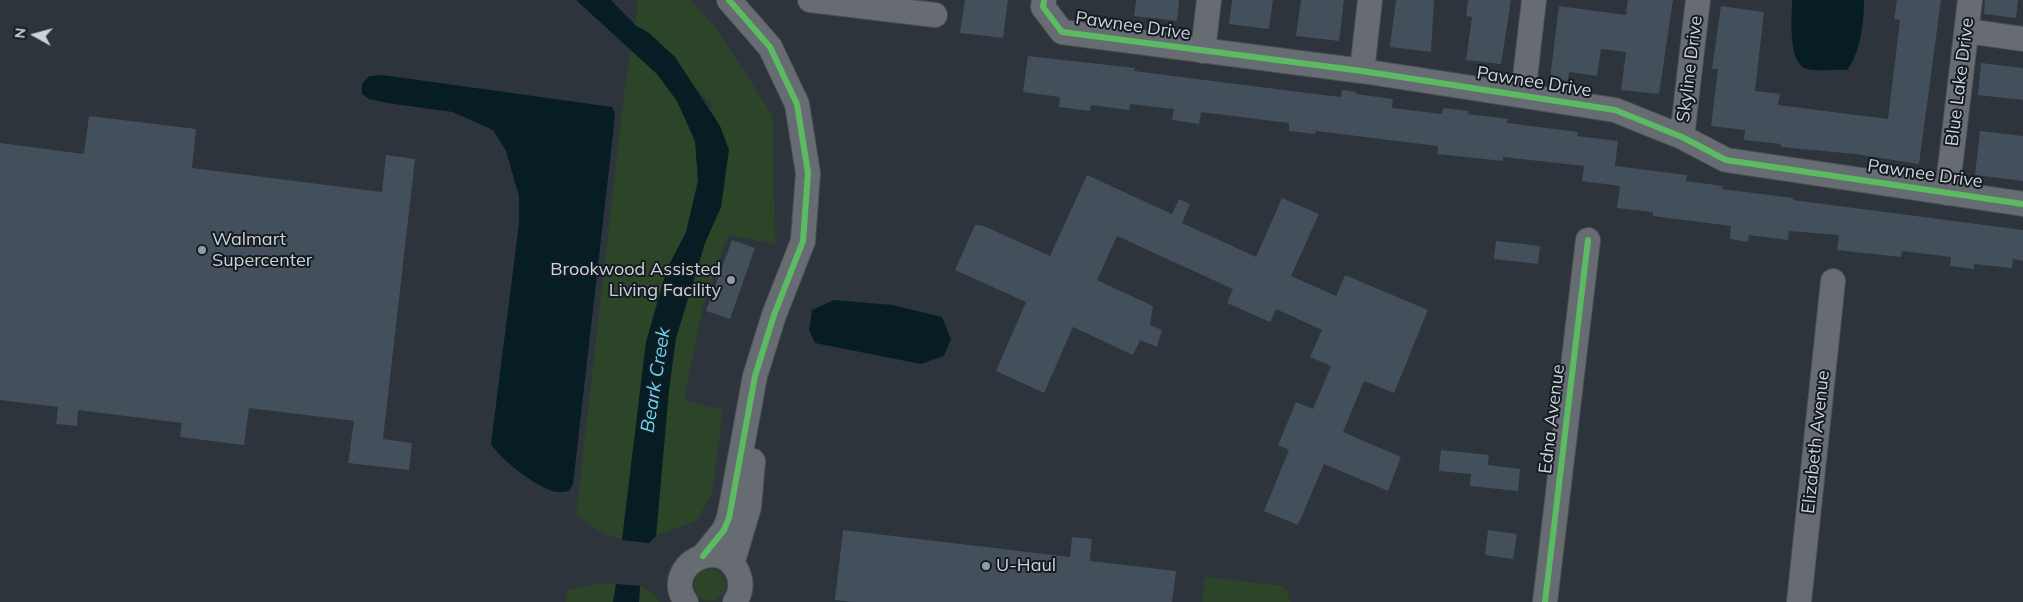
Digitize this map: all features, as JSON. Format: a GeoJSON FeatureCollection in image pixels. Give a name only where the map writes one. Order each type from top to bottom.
{"type":"FeatureCollection","features":[{"type":"Feature","properties":{"kind":"street"},"geometry":{"type":"LineString","coordinates":[[686,602],[681,590],[682,576],[690,564],[704,556],[719,538],[729,518],[755,376],[774,315],[803,241],[808,172],[797,104],[770,47],[729,0]]}},
{"type":"Feature","properties":{"kind":"street"},"geometry":{"type":"LineString","coordinates":[[810,0],[875,4],[935,15]]}},
{"type":"Feature","properties":{"kind":"street"},"geometry":{"type":"LineString","coordinates":[[1203,51],[1209,0]]}},
{"type":"Feature","properties":{"kind":"street"},"geometry":{"type":"LineString","coordinates":[[1362,71],[1370,0]]}},
{"type":"Feature","properties":{"kind":"street"},"geometry":{"type":"LineString","coordinates":[[1523,95],[1534,0]]}},
{"type":"Feature","properties":{"kind":"street","name":"Skyline Drive"},"geometry":{"type":"LineString","coordinates":[[1682,137],[1698,0]]}},
{"type":"Feature","properties":{"kind":"street","name":"Blue Lake Drive"},"geometry":{"type":"LineString","coordinates":[[1947,193],[1970,0]]}},
{"type":"Feature","properties":{"kind":"street","name":"Pawnee Drive"},"geometry":{"type":"LineString","coordinates":[[1043,4],[1062,32],[1362,71],[1615,110],[1682,137],[1726,160],[2023,204]]}},
{"type":"Feature","properties":{"kind":"street"},"geometry":{"type":"LineString","coordinates":[[1966,31],[2023,39]]}},
{"type":"Feature","properties":{"kind":"street","name":"Edna Avenue"},"geometry":{"type":"LineString","coordinates":[[1545,602],[1588,240]]}},
{"type":"Feature","properties":{"kind":"street","name":"Elizabeth Avenue"},"geometry":{"type":"LineString","coordinates":[[1799,602],[1834,281]]}},
{"type":"Feature","properties":{"kind":"street"},"geometry":{"type":"LineString","coordinates":[[732,564],[749,507],[755,376]]}},
{"type":"Feature","properties":{"kind":"street"},"geometry":{"type":"LineString","coordinates":[[704,556],[716,555],[732,564],[740,580],[740,589],[735,602]]}},
{"type":"Feature","properties":{"kind":"green space"},"geometry":{"type":"Polygon","coordinates":[[[638,0],[690,0],[716,28],[773,116],[775,244],[728,235],[703,306],[684,400],[723,410],[712,494],[696,521],[656,536],[669,390],[676,338],[705,243],[721,207],[720,126],[709,108],[715,108],[635,25],[638,0]]]}},
{"type":"Feature","properties":{"kind":"green space"},"geometry":{"type":"Polygon","coordinates":[[[631,50],[657,74],[677,101],[695,141],[698,181],[686,232],[667,269],[646,342],[622,540],[604,534],[576,515],[624,94],[631,50]]]}},
{"type":"Feature","properties":{"kind":"green space"},"geometry":{"type":"Polygon","coordinates":[[[710,569],[716,570],[721,574],[725,579],[725,591],[721,596],[716,600],[710,601],[704,600],[699,596],[695,591],[694,585],[695,579],[699,574],[704,570],[710,569]]]}},
{"type":"Feature","properties":{"kind":"green space"},"geometry":{"type":"Polygon","coordinates":[[[1205,577],[1284,586],[1291,602],[1202,602],[1205,577]]]}},
{"type":"Feature","properties":{"kind":"green space"},"geometry":{"type":"Polygon","coordinates":[[[600,583],[616,584],[613,602],[566,602],[568,590],[600,583]]]}},
{"type":"Feature","properties":{"kind":"green space"},"geometry":{"type":"Polygon","coordinates":[[[640,586],[656,596],[660,602],[639,602],[640,586]]]}},
{"type":"Feature","properties":{"kind":"water","name":"Beark Creek"},"geometry":{"type":"Polygon","coordinates":[[[576,0],[611,0],[635,25],[649,33],[675,57],[720,126],[729,150],[721,207],[705,243],[676,338],[669,390],[656,536],[649,543],[622,540],[646,342],[667,269],[686,232],[698,181],[695,141],[677,101],[657,74],[576,0]]]}},
{"type":"Feature","properties":{"kind":"water"},"geometry":{"type":"Polygon","coordinates":[[[1792,0],[1864,0],[1859,46],[1847,70],[1811,70],[1801,65],[1793,49],[1791,27],[1792,0]]]}},
{"type":"Feature","properties":{"kind":"water"},"geometry":{"type":"Polygon","coordinates":[[[382,75],[612,107],[615,113],[573,484],[569,491],[555,492],[543,487],[509,464],[491,444],[519,224],[519,196],[506,151],[493,130],[453,112],[387,103],[369,99],[362,94],[362,84],[369,76],[382,75]]]}},
{"type":"Feature","properties":{"kind":"water"},"geometry":{"type":"Polygon","coordinates":[[[834,300],[892,305],[942,317],[951,339],[944,356],[921,364],[815,343],[809,330],[812,310],[834,300]]]}},
{"type":"Feature","properties":{"kind":"water"},"geometry":{"type":"Polygon","coordinates":[[[616,584],[640,586],[639,602],[613,602],[616,584]]]}},
{"type":"Feature","properties":{"kind":"building"},"geometry":{"type":"Polygon","coordinates":[[[965,0],[1008,0],[1003,38],[960,33],[965,0]]]}},
{"type":"Feature","properties":{"kind":"building"},"geometry":{"type":"Polygon","coordinates":[[[1136,0],[1179,0],[1177,21],[1134,16],[1136,0]]]}},
{"type":"Feature","properties":{"kind":"building"},"geometry":{"type":"Polygon","coordinates":[[[1232,0],[1273,0],[1269,29],[1229,24],[1232,0]]]}},
{"type":"Feature","properties":{"kind":"building"},"geometry":{"type":"Polygon","coordinates":[[[1301,0],[1344,0],[1339,41],[1296,36],[1301,0]]]}},
{"type":"Feature","properties":{"kind":"building"},"geometry":{"type":"Polygon","coordinates":[[[1396,0],[1434,0],[1431,52],[1390,47],[1396,0]]]}},
{"type":"Feature","properties":{"kind":"building"},"geometry":{"type":"Polygon","coordinates":[[[1468,0],[1511,0],[1501,64],[1466,60],[1472,17],[1466,16],[1468,0]]]}},
{"type":"Feature","properties":{"kind":"building"},"geometry":{"type":"Polygon","coordinates":[[[1628,0],[1673,0],[1659,94],[1621,90],[1626,52],[1601,49],[1597,76],[1569,72],[1568,81],[1550,79],[1559,6],[1626,15],[1628,0]]]}},
{"type":"Feature","properties":{"kind":"building"},"geometry":{"type":"Polygon","coordinates":[[[1897,0],[1941,0],[1919,164],[1855,154],[1781,147],[1781,144],[1744,140],[1745,130],[1711,126],[1718,69],[1712,69],[1721,6],[1764,12],[1755,91],[1780,94],[1778,105],[1888,119],[1900,20],[1894,19],[1897,0]]]}},
{"type":"Feature","properties":{"kind":"building"},"geometry":{"type":"Polygon","coordinates":[[[1985,0],[2018,0],[2016,18],[1984,14],[1985,0]]]}},
{"type":"Feature","properties":{"kind":"building"},"geometry":{"type":"Polygon","coordinates":[[[1028,56],[1135,68],[1134,71],[1331,96],[1341,97],[1342,90],[1356,92],[1356,94],[1393,99],[1392,108],[1442,114],[1443,108],[1468,111],[1468,114],[1508,119],[1507,123],[1578,132],[1577,136],[1618,141],[1615,166],[1687,175],[1686,181],[1723,186],[1722,189],[2023,230],[2023,261],[2013,259],[2012,268],[1974,264],[1974,269],[1950,266],[1951,257],[1902,251],[1901,257],[1837,250],[1839,235],[1789,231],[1788,240],[1749,235],[1748,242],[1730,239],[1731,226],[1653,216],[1653,212],[1617,208],[1620,186],[1582,181],[1584,166],[1503,157],[1503,161],[1437,154],[1438,146],[1316,131],[1315,134],[1289,131],[1289,123],[1201,112],[1199,124],[1172,120],[1174,109],[1130,104],[1129,110],[1091,105],[1090,111],[1059,107],[1060,97],[1023,92],[1028,56]]]}},
{"type":"Feature","properties":{"kind":"building"},"geometry":{"type":"Polygon","coordinates":[[[1981,63],[2023,68],[2023,100],[1978,95],[1981,63]]]}},
{"type":"Feature","properties":{"kind":"building","name":"Walmart Supercenter"},"geometry":{"type":"Polygon","coordinates":[[[89,116],[196,129],[192,168],[382,192],[386,155],[415,159],[383,439],[412,443],[409,470],[348,463],[354,421],[249,408],[244,445],[180,437],[182,423],[78,410],[77,426],[56,424],[58,407],[0,400],[0,143],[84,154],[89,116]]]}},
{"type":"Feature","properties":{"kind":"building"},"geometry":{"type":"Polygon","coordinates":[[[1980,131],[2023,136],[2023,181],[1975,175],[1980,131]]]}},
{"type":"Feature","properties":{"kind":"building"},"geometry":{"type":"Polygon","coordinates":[[[1087,175],[1172,214],[1179,199],[1190,204],[1182,223],[1256,257],[1282,198],[1319,214],[1291,276],[1336,296],[1345,275],[1428,310],[1394,393],[1364,381],[1343,432],[1401,457],[1388,491],[1324,464],[1298,525],[1264,511],[1289,450],[1278,445],[1296,402],[1313,409],[1331,366],[1310,357],[1322,330],[1276,309],[1270,322],[1227,303],[1233,289],[1117,236],[1097,280],[1153,306],[1150,325],[1162,330],[1157,347],[1140,340],[1133,355],[1073,327],[1044,393],[996,371],[1026,302],[955,270],[975,225],[984,226],[1050,256],[1087,175]]]}},
{"type":"Feature","properties":{"kind":"building","name":"Brookwood Assisted Living Facility"},"geometry":{"type":"Polygon","coordinates":[[[732,240],[755,248],[730,319],[706,311],[732,240]]]}},
{"type":"Feature","properties":{"kind":"building"},"geometry":{"type":"Polygon","coordinates":[[[1496,241],[1540,246],[1538,264],[1494,259],[1496,241]]]}},
{"type":"Feature","properties":{"kind":"building"},"geometry":{"type":"Polygon","coordinates":[[[1441,450],[1489,455],[1488,465],[1520,469],[1518,491],[1470,486],[1471,474],[1439,471],[1441,450]]]}},
{"type":"Feature","properties":{"kind":"building","name":"U-Haul"},"geometry":{"type":"Polygon","coordinates":[[[843,530],[1070,557],[1072,537],[1092,539],[1090,561],[1176,571],[1172,602],[854,602],[835,600],[843,530]]]}},
{"type":"Feature","properties":{"kind":"building"},"geometry":{"type":"Polygon","coordinates":[[[1488,530],[1517,534],[1513,559],[1485,555],[1488,530]]]}},
{"type":"Feature","properties":{"kind":"cycle path"},"geometry":{"type":"LineString","coordinates":[[703,556],[724,530],[729,518],[755,376],[774,315],[803,241],[808,173],[797,104],[770,47],[729,0]]}},
{"type":"Feature","properties":{"kind":"cycle path"},"geometry":{"type":"LineString","coordinates":[[1044,0],[1043,7],[1062,32],[1362,71],[1615,110],[1682,137],[1726,160],[2023,204]]}},
{"type":"Feature","properties":{"kind":"cycle path"},"geometry":{"type":"LineString","coordinates":[[1545,602],[1588,240]]}},
{"type":"Feature","properties":{"kind":"place","name":"Walmart Supercenter"},"geometry":{"type":"Point","coordinates":[202,250]}},
{"type":"Feature","properties":{"kind":"place","name":"Brookwood Assisted Living Facility"},"geometry":{"type":"Point","coordinates":[731,280]}},
{"type":"Feature","properties":{"kind":"place","name":"U-Haul"},"geometry":{"type":"Point","coordinates":[986,566]}}]}
